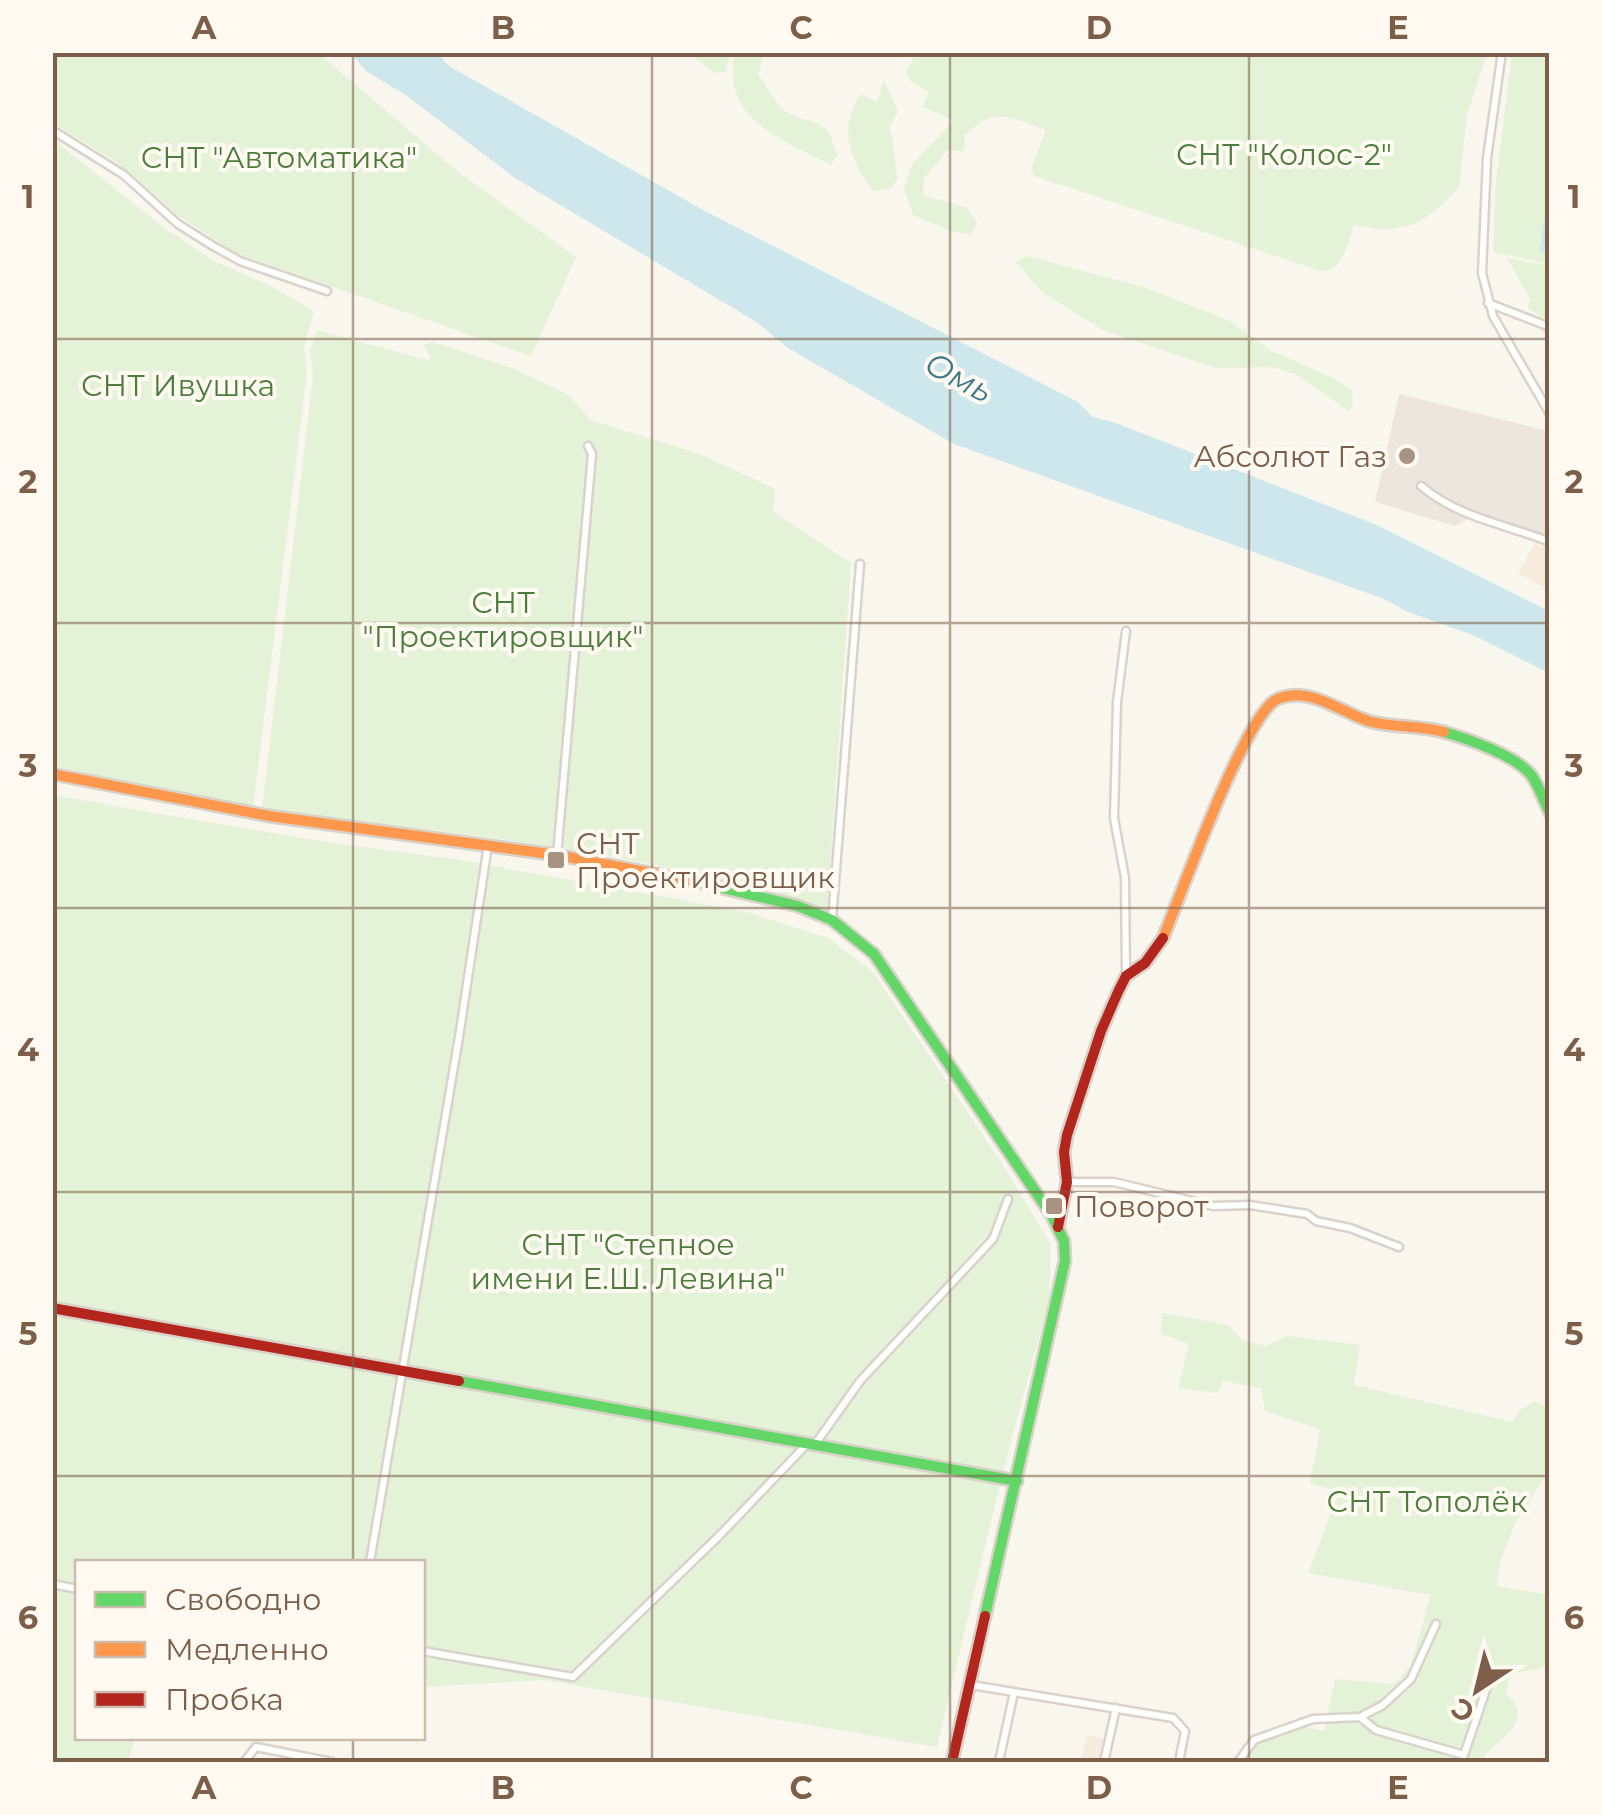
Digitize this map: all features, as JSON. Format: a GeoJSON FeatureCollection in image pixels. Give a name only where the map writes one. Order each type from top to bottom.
{"type":"FeatureCollection","features":[{"type":"Feature","properties":{"kind":"street"},"geometry":{"type":"LineString","coordinates":[[1502,52],[1489,145],[1482,273],[1488,302],[1550,414]]}},
{"type":"Feature","properties":{"kind":"street"},"geometry":{"type":"LineString","coordinates":[[52,130],[124,175],[178,224],[213,246],[240,260],[327,291]]}},
{"type":"Feature","properties":{"kind":"street"},"geometry":{"type":"LineString","coordinates":[[1488,302],[1550,327]]}},
{"type":"Feature","properties":{"kind":"street"},"geometry":{"type":"LineString","coordinates":[[558,854],[592,454],[588,446]]}},
{"type":"Feature","properties":{"kind":"street"},"geometry":{"type":"LineString","coordinates":[[1421,486],[1459,513],[1513,527],[1550,542]]}},
{"type":"Feature","properties":{"kind":"street"},"geometry":{"type":"LineString","coordinates":[[832,920],[860,564]]}},
{"type":"Feature","properties":{"kind":"street"},"geometry":{"type":"LineString","coordinates":[[952,1762],[1065,1260],[1058,1226],[1066,1182],[1064,1152],[1101,1031],[1126,976],[1125,878],[1114,818],[1117,702],[1126,631]]}},
{"type":"Feature","properties":{"kind":"street"},"geometry":{"type":"LineString","coordinates":[[1126,976],[1145,963],[1162,941],[1226,784],[1250,735],[1274,701],[1291,695],[1310,697],[1372,722],[1422,726],[1470,740],[1531,775],[1550,813]]}},
{"type":"Feature","properties":{"kind":"street"},"geometry":{"type":"LineString","coordinates":[[52,774],[269,816],[558,854],[740,890],[832,920],[874,954],[896,982],[1058,1226]]}},
{"type":"Feature","properties":{"kind":"street"},"geometry":{"type":"LineString","coordinates":[[370,1560],[488,845]]}},
{"type":"Feature","properties":{"kind":"street"},"geometry":{"type":"LineString","coordinates":[[1066,1182],[1114,1182],[1213,1206],[1250,1205],[1308,1214],[1316,1221],[1350,1228],[1399,1248]]}},
{"type":"Feature","properties":{"kind":"street"},"geometry":{"type":"LineString","coordinates":[[425,1652],[573,1678],[812,1442],[860,1381],[992,1239],[1008,1198]]}},
{"type":"Feature","properties":{"kind":"street"},"geometry":{"type":"LineString","coordinates":[[52,1308],[1017,1481]]}},
{"type":"Feature","properties":{"kind":"street"},"geometry":{"type":"LineString","coordinates":[[1238,1762],[1254,1740],[1293,1724],[1360,1717],[1383,1705],[1410,1680],[1436,1624]]}},
{"type":"Feature","properties":{"kind":"street"},"geometry":{"type":"LineString","coordinates":[[971,1685],[1179,1721],[1185,1732],[1179,1762]]}},
{"type":"Feature","properties":{"kind":"street"},"geometry":{"type":"LineString","coordinates":[[1360,1717],[1376,1730],[1464,1755],[1486,1687]]}},
{"type":"Feature","properties":{"kind":"street"},"geometry":{"type":"LineString","coordinates":[[999,1762],[1014,1692]]}},
{"type":"Feature","properties":{"kind":"street"},"geometry":{"type":"LineString","coordinates":[[1104,1762],[1116,1708]]}},
{"type":"Feature","properties":{"kind":"street"},"geometry":{"type":"LineString","coordinates":[[244,1762],[256,1747],[332,1762]]}},
{"type":"Feature","properties":{"kind":"shaded area"},"geometry":{"type":"Polygon","coordinates":[[[1399,394],[1544,430],[1549,428],[1549,538],[1478,513],[1455,526],[1375,502],[1399,394]]]}},
{"type":"Feature","properties":{"kind":"shaded area"},"geometry":{"type":"Polygon","coordinates":[[[1535,543],[1549,549],[1549,590],[1518,573],[1535,543]]]}},
{"type":"Feature","properties":{"kind":"shaded area"},"geometry":{"type":"Polygon","coordinates":[[[1087,1735],[1107,1740],[1102,1762],[1080,1762],[1087,1735]]]}},
{"type":"Feature","properties":{"kind":"green space","name":"СНТ \"Колос-2\""},"geometry":{"type":"Polygon","coordinates":[[[916,52],[1487,53],[1467,115],[1459,188],[1423,219],[1401,228],[1354,226],[1339,262],[1321,271],[1034,176],[1031,168],[1046,130],[1003,117],[975,126],[965,136],[964,151],[948,150],[924,178],[923,195],[967,208],[977,223],[970,235],[913,215],[904,190],[911,166],[954,120],[922,107],[929,92],[910,81],[906,72],[916,52]]]}},
{"type":"Feature","properties":{"kind":"green space","name":"СНТ \"Автоматика\""},"geometry":{"type":"Polygon","coordinates":[[[52,53],[318,53],[457,171],[576,257],[531,356],[235,253],[179,216],[118,163],[53,123],[52,53]]]}},
{"type":"Feature","properties":{"kind":"green space"},"geometry":{"type":"Polygon","coordinates":[[[688,53],[730,53],[725,72],[715,73],[688,53]]]}},
{"type":"Feature","properties":{"kind":"green space"},"geometry":{"type":"Polygon","coordinates":[[[735,53],[764,53],[758,74],[783,109],[829,133],[837,155],[831,165],[775,136],[746,111],[733,76],[735,53]]]}},
{"type":"Feature","properties":{"kind":"green space"},"geometry":{"type":"Polygon","coordinates":[[[1512,53],[1549,53],[1549,264],[1493,252],[1496,181],[1512,53]]]}},
{"type":"Feature","properties":{"kind":"green space"},"geometry":{"type":"Polygon","coordinates":[[[884,80],[898,112],[889,128],[898,178],[891,188],[874,191],[858,169],[848,132],[861,94],[877,102],[884,80]]]}},
{"type":"Feature","properties":{"kind":"green space","name":"СНТ Ивушка"},"geometry":{"type":"Polygon","coordinates":[[[52,139],[166,229],[212,260],[271,286],[314,311],[304,347],[307,372],[253,808],[53,766],[52,139]]]}},
{"type":"Feature","properties":{"kind":"green space"},"geometry":{"type":"Polygon","coordinates":[[[1027,256],[1143,287],[1230,321],[1268,349],[1352,390],[1353,404],[1348,411],[1298,375],[1272,367],[1216,368],[1103,330],[1043,293],[1016,262],[1027,256]]]}},
{"type":"Feature","properties":{"kind":"green space"},"geometry":{"type":"Polygon","coordinates":[[[1507,258],[1549,266],[1549,337],[1543,333],[1544,318],[1528,308],[1530,299],[1507,258]]]}},
{"type":"Feature","properties":{"kind":"green space","name":"СНТ \"Проектировщик\""},"geometry":{"type":"Polygon","coordinates":[[[317,330],[431,361],[424,344],[432,342],[517,370],[569,395],[590,420],[700,454],[775,489],[773,512],[851,563],[827,912],[759,890],[619,858],[262,809],[313,376],[310,351],[317,330]]]}},
{"type":"Feature","properties":{"kind":"green space","name":"СНТ \"Степное имени Е.Ш. Левина\""},"geometry":{"type":"Polygon","coordinates":[[[52,795],[319,841],[460,860],[747,912],[828,938],[872,971],[1000,1160],[1051,1245],[1049,1300],[1003,1471],[937,1747],[544,1680],[425,1687],[425,1560],[75,1560],[75,1740],[134,1740],[128,1762],[53,1762],[52,795]]]}},
{"type":"Feature","properties":{"kind":"green space","name":"СНТ Тополёк"},"geometry":{"type":"Polygon","coordinates":[[[1162,1313],[1229,1325],[1242,1340],[1266,1346],[1287,1336],[1360,1345],[1354,1385],[1513,1422],[1520,1410],[1535,1401],[1549,1408],[1549,1470],[1515,1524],[1501,1559],[1497,1586],[1549,1595],[1549,1661],[1542,1668],[1510,1674],[1506,1693],[1515,1704],[1516,1723],[1481,1762],[1241,1762],[1255,1741],[1299,1725],[1324,1731],[1335,1679],[1394,1684],[1410,1667],[1431,1595],[1308,1573],[1339,1492],[1310,1483],[1320,1429],[1265,1411],[1261,1388],[1223,1381],[1217,1393],[1178,1388],[1189,1344],[1161,1334],[1162,1313]]]}},
{"type":"Feature","properties":{"kind":"water","name":"Омь"},"geometry":{"type":"Polygon","coordinates":[[[351,53],[437,53],[449,66],[703,210],[1078,402],[1093,417],[1377,525],[1549,611],[1549,673],[1473,635],[1408,612],[1384,599],[954,444],[788,348],[755,321],[515,178],[407,96],[366,71],[351,53]]]}},
{"type":"Feature","properties":{"kind":"water"},"geometry":{"type":"Polygon","coordinates":[[[1549,182],[1550,257],[1540,251],[1549,182]]]}},
{"type":"Feature","properties":{"kind":"traffic: fast"},"geometry":{"type":"LineString","coordinates":[[1444,732],[1491,749],[1525,769],[1535,780],[1550,813]]}},
{"type":"Feature","properties":{"kind":"traffic: fast"},"geometry":{"type":"LineString","coordinates":[[693,881],[798,906],[832,920],[874,954],[1052,1216],[1064,1241],[1065,1261],[985,1616]]}},
{"type":"Feature","properties":{"kind":"traffic: fast"},"geometry":{"type":"LineString","coordinates":[[459,1381],[1017,1481]]}},
{"type":"Feature","properties":{"kind":"traffic: slow"},"geometry":{"type":"LineString","coordinates":[[1163,938],[1229,775],[1245,742],[1274,701],[1288,696],[1309,697],[1368,721],[1444,732]]}},
{"type":"Feature","properties":{"kind":"traffic: slow"},"geometry":{"type":"LineString","coordinates":[[52,774],[269,816],[557,855],[693,881]]}},
{"type":"Feature","properties":{"kind":"traffic: jam"},"geometry":{"type":"LineString","coordinates":[[1058,1227],[1067,1182],[1067,1135],[1101,1031],[1126,976],[1145,963],[1163,938]]}},
{"type":"Feature","properties":{"kind":"traffic: jam"},"geometry":{"type":"LineString","coordinates":[[52,1308],[459,1381]]}},
{"type":"Feature","properties":{"kind":"traffic: jam"},"geometry":{"type":"LineString","coordinates":[[952,1762],[985,1616]]}},
{"type":"Feature","properties":{"kind":"place","name":"Абсолют Газ"},"geometry":{"type":"Point","coordinates":[1407,456]}},
{"type":"Feature","properties":{"kind":"place","name":"СНТ Проектировщик"},"geometry":{"type":"Point","coordinates":[556,860]}},
{"type":"Feature","properties":{"kind":"place","name":"Поворот"},"geometry":{"type":"Point","coordinates":[1054,1206]}}]}
